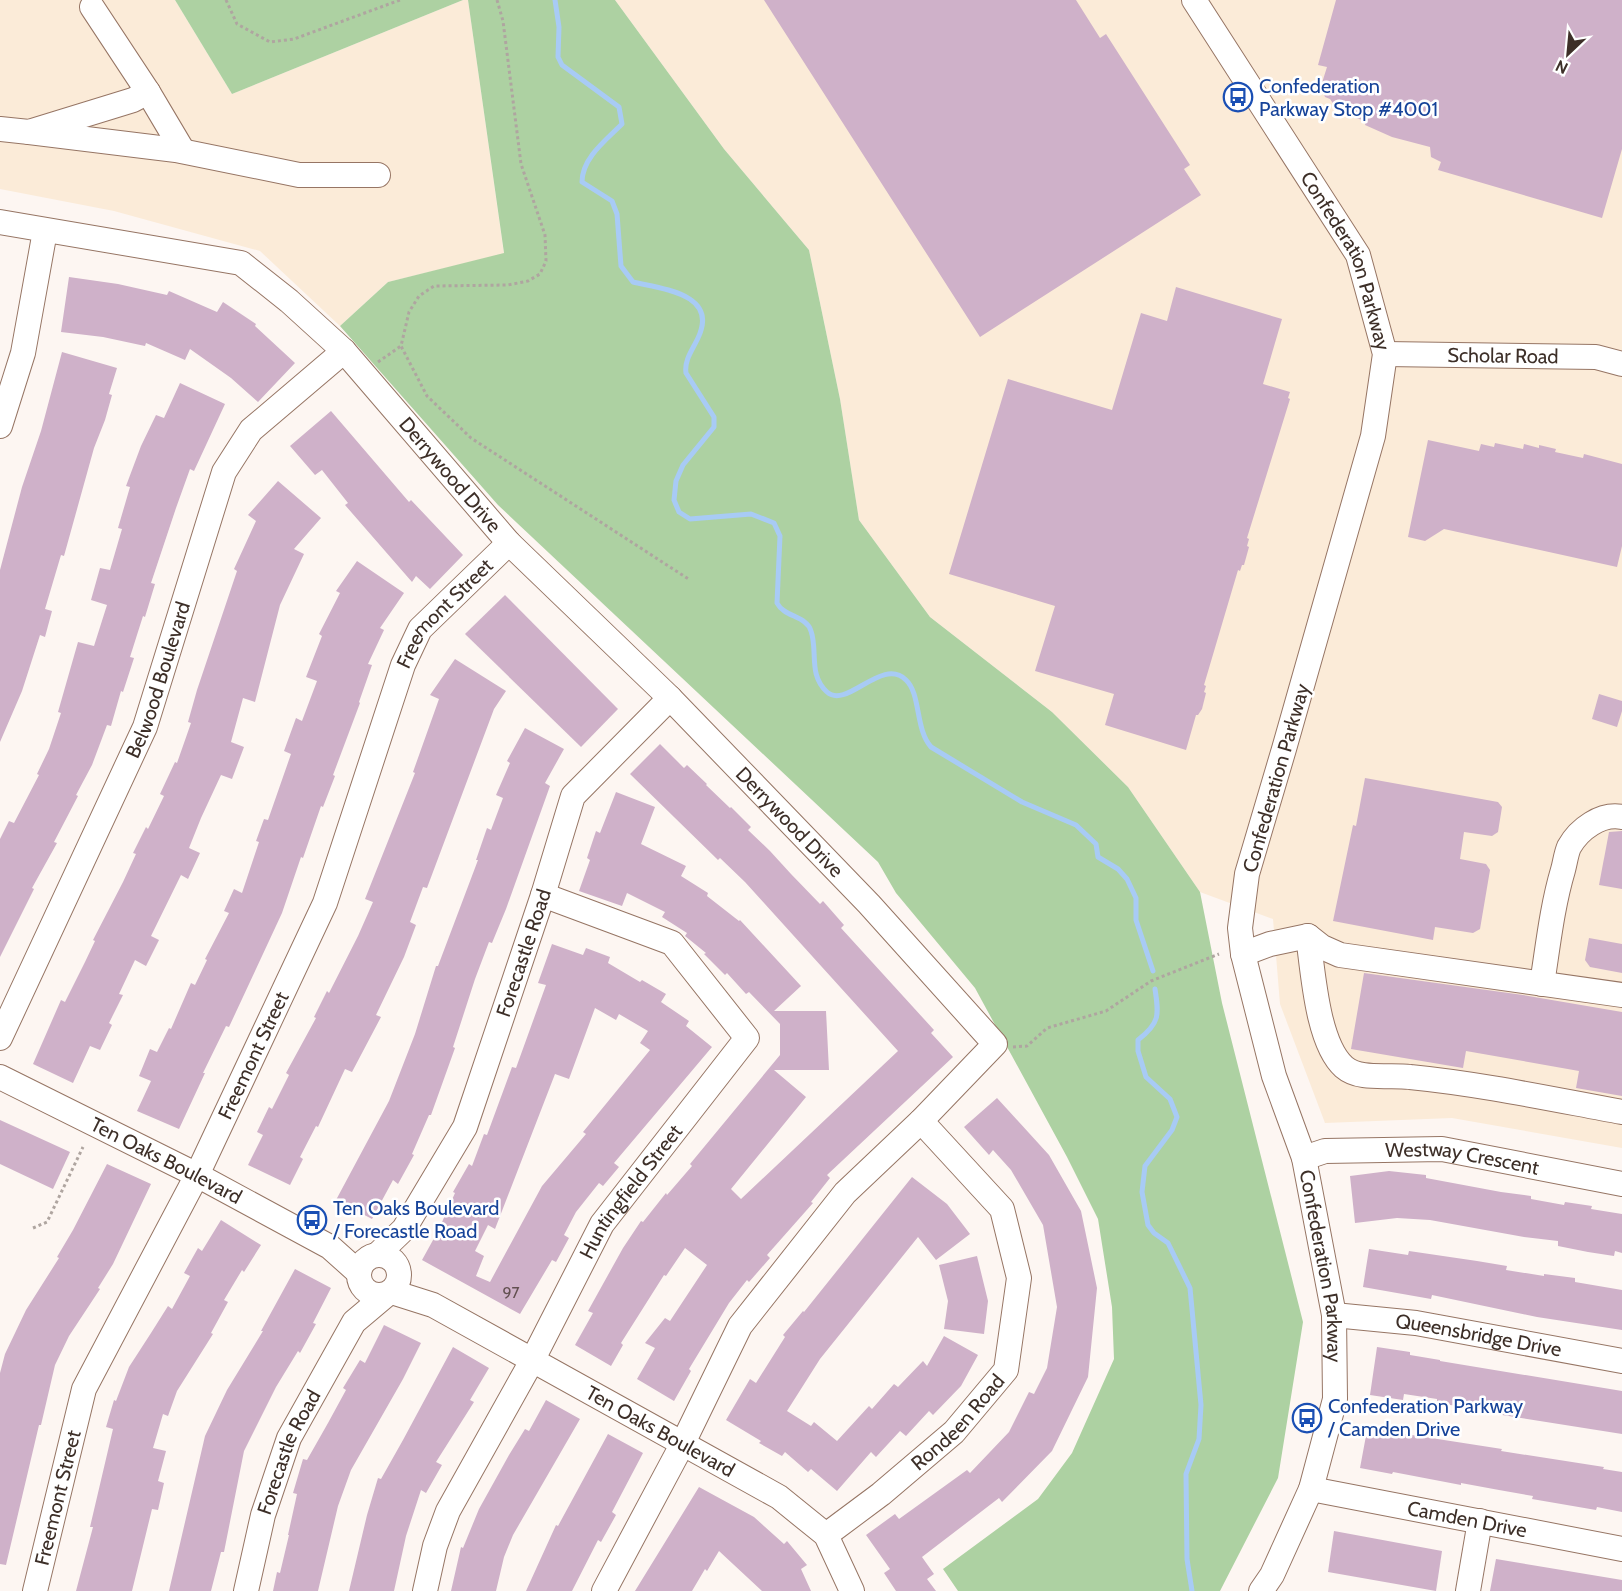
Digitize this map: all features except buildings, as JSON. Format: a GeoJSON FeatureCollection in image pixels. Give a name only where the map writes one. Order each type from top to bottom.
{"type":"FeatureCollection","features":[{"type":"Feature","properties":{"kind":"street","name":"Confederation Parkway"},"geometry":{"type":"LineString","coordinates":[[1194,0],[1358,255],[1385,354],[1373,436],[1246,874],[1240,928],[1243,954],[1274,1076],[1304,1158],[1334,1315],[1335,1399],[1311,1489],[1272,1575],[1261,1591]]}},
{"type":"Feature","properties":{"kind":"street"},"geometry":{"type":"LineString","coordinates":[[92,7],[148,92],[183,151]]}},
{"type":"Feature","properties":{"kind":"street"},"geometry":{"type":"LineString","coordinates":[[29,132],[133,100],[148,92]]}},
{"type":"Feature","properties":{"kind":"street"},"geometry":{"type":"LineString","coordinates":[[0,129],[183,151],[299,176],[378,175]]}},
{"type":"Feature","properties":{"kind":"street","name":"Derrywood Drive"},"geometry":{"type":"LineString","coordinates":[[0,222],[241,263],[289,301],[344,351],[509,543],[670,698],[869,904],[995,1044]]}},
{"type":"Feature","properties":{"kind":"street"},"geometry":{"type":"LineString","coordinates":[[0,426],[23,353],[45,231]]}},
{"type":"Feature","properties":{"kind":"street","name":"Belwood Boulevard"},"geometry":{"type":"LineString","coordinates":[[0,1038],[146,727],[225,472],[251,430],[344,351]]}},
{"type":"Feature","properties":{"kind":"street","name":"Scholar Road"},"geometry":{"type":"LineString","coordinates":[[1385,354],[1596,357],[1622,364]]}},
{"type":"Feature","properties":{"kind":"street","name":"Freemont Street"},"geometry":{"type":"LineString","coordinates":[[35,1591],[84,1389],[197,1175],[325,903],[403,664],[420,629],[509,543]]}},
{"type":"Feature","properties":{"kind":"street","name":"Forecastle Road"},"geometry":{"type":"LineString","coordinates":[[354,1322],[366,1266],[404,1228],[465,1127],[543,894],[573,796],[670,698]]}},
{"type":"Feature","properties":{"kind":"street"},"geometry":{"type":"LineString","coordinates":[[1542,984],[1558,887],[1569,847],[1584,829],[1595,822],[1612,815],[1622,817]]}},
{"type":"Feature","properties":{"kind":"street","name":"Huntingfield Street"},"geometry":{"type":"LineString","coordinates":[[425,1591],[435,1546],[448,1511],[533,1359],[602,1224],[747,1038],[672,943],[543,894]]}},
{"type":"Feature","properties":{"kind":"street"},"geometry":{"type":"LineString","coordinates":[[1243,954],[1308,936]]}},
{"type":"Feature","properties":{"kind":"street"},"geometry":{"type":"LineString","coordinates":[[1308,936],[1322,947],[1340,955],[1622,996]]}},
{"type":"Feature","properties":{"kind":"street"},"geometry":{"type":"LineString","coordinates":[[1308,936],[1324,1034],[1330,1048],[1342,1065],[1351,1072],[1451,1081],[1622,1112]]}},
{"type":"Feature","properties":{"kind":"street"},"geometry":{"type":"LineString","coordinates":[[603,1591],[683,1443],[740,1326],[845,1193],[921,1121],[995,1044]]}},
{"type":"Feature","properties":{"kind":"street","name":"Ten Oaks Boulevard"},"geometry":{"type":"LineString","coordinates":[[0,1077],[197,1175],[366,1266]]}},
{"type":"Feature","properties":{"kind":"street","name":"Rondeen Road"},"geometry":{"type":"LineString","coordinates":[[826,1534],[881,1494],[954,1432],[1006,1370],[1019,1278],[1002,1209],[921,1121]]}},
{"type":"Feature","properties":{"kind":"street","name":"Westway Crescent"},"geometry":{"type":"LineString","coordinates":[[1304,1158],[1325,1151],[1442,1149],[1622,1184]]}},
{"type":"Feature","properties":{"kind":"street","name":"Forecastle Road"},"geometry":{"type":"LineString","coordinates":[[246,1591],[263,1515],[289,1438],[354,1322],[394,1282],[404,1228]]}},
{"type":"Feature","properties":{"kind":"street"},"geometry":{"type":"LineString","coordinates":[[389,1258],[394,1282],[379,1296],[366,1292],[366,1266],[389,1258]]}},
{"type":"Feature","properties":{"kind":"street","name":"Ten Oaks Boulevard"},"geometry":{"type":"LineString","coordinates":[[394,1282],[410,1287],[433,1305],[779,1497],[826,1534],[852,1591]]}},
{"type":"Feature","properties":{"kind":"street","name":"Queensbridge Drive"},"geometry":{"type":"LineString","coordinates":[[1334,1315],[1416,1323],[1622,1361]]}},
{"type":"Feature","properties":{"kind":"street","name":"Camden Drive"},"geometry":{"type":"LineString","coordinates":[[1311,1489],[1622,1549]]}},
{"type":"Feature","properties":{"kind":"street"},"geometry":{"type":"LineString","coordinates":[[1468,1591],[1480,1521]]}},
{"type":"Feature","properties":{"kind":"path"},"geometry":{"type":"LineString","coordinates":[[226,0],[237,24],[270,42],[294,39],[400,0]]}},
{"type":"Feature","properties":{"kind":"path"},"geometry":{"type":"LineString","coordinates":[[497,0],[503,21],[521,164],[546,235],[546,261],[540,274],[528,281],[508,285],[434,286],[419,296],[409,312],[401,346],[427,396],[471,438],[690,580]]}},
{"type":"Feature","properties":{"kind":"path"},"geometry":{"type":"LineString","coordinates":[[995,1044],[1027,1046],[1047,1028],[1106,1011],[1151,981],[1219,954]]}},
{"type":"Feature","properties":{"kind":"path"},"geometry":{"type":"LineString","coordinates":[[33,1228],[47,1222],[83,1147]]}},
{"type":"Feature","properties":{"kind":"shaded area"},"geometry":{"type":"Polygon","coordinates":[[[0,0],[175,0],[232,94],[463,0],[468,0],[504,254],[388,282],[340,326],[260,251],[114,211],[0,189],[0,0]]]}},
{"type":"Feature","properties":{"kind":"shaded area"},"geometry":{"type":"Polygon","coordinates":[[[615,0],[1622,0],[1622,1148],[1452,1118],[1325,1123],[1280,1004],[1273,919],[1200,892],[1128,787],[1052,712],[930,617],[859,520],[840,399],[809,250],[724,149],[615,0]]]}},
{"type":"Feature","properties":{"kind":"green space"},"geometry":{"type":"Polygon","coordinates":[[[175,0],[463,0],[232,94],[175,0]]]}},
{"type":"Feature","properties":{"kind":"green space"},"geometry":{"type":"Polygon","coordinates":[[[468,0],[615,0],[724,149],[809,250],[840,399],[859,520],[930,617],[1052,712],[1128,787],[1200,892],[1222,1003],[1303,1322],[1278,1478],[1220,1591],[958,1591],[943,1569],[1038,1499],[1072,1453],[1114,1359],[1112,1307],[1098,1219],[975,988],[896,893],[878,862],[498,505],[340,326],[388,282],[504,253],[468,0]]]}},
{"type":"Feature","properties":{"kind":"waterway"},"geometry":{"type":"LineString","coordinates":[[555,0],[559,27],[558,57],[562,65],[619,107],[622,124],[590,157],[582,182],[612,201],[617,214],[621,266],[633,282],[685,296],[695,303],[701,312],[702,323],[688,359],[686,373],[714,417],[714,427],[683,465],[676,481],[674,500],[679,512],[690,519],[751,514],[774,523],[780,536],[777,603],[780,608],[809,626],[813,639],[815,671],[821,685],[835,696],[854,690],[886,674],[897,674],[911,686],[922,731],[931,747],[1022,802],[1076,825],[1096,844],[1098,857],[1118,869],[1127,879],[1136,898],[1136,920],[1153,971]]}},
{"type":"Feature","properties":{"kind":"waterway"},"geometry":{"type":"LineString","coordinates":[[1155,989],[1156,1018],[1150,1029],[1138,1040],[1138,1051],[1146,1077],[1170,1099],[1177,1117],[1172,1130],[1145,1166],[1142,1192],[1148,1225],[1154,1233],[1168,1243],[1190,1288],[1201,1405],[1199,1439],[1186,1474],[1187,1559],[1192,1591]]}},
{"type":"Feature","properties":{"kind":"place","name":"Confederation Parkway Stop #4001"},"geometry":{"type":"Point","coordinates":[1238,97]}},
{"type":"Feature","properties":{"kind":"place","name":"Ten Oaks Boulevard / Forecastle Road"},"geometry":{"type":"Point","coordinates":[312,1220]}},
{"type":"Feature","properties":{"kind":"place","name":"Confederation Parkway / Camden Drive"},"geometry":{"type":"Point","coordinates":[1307,1418]}}]}
